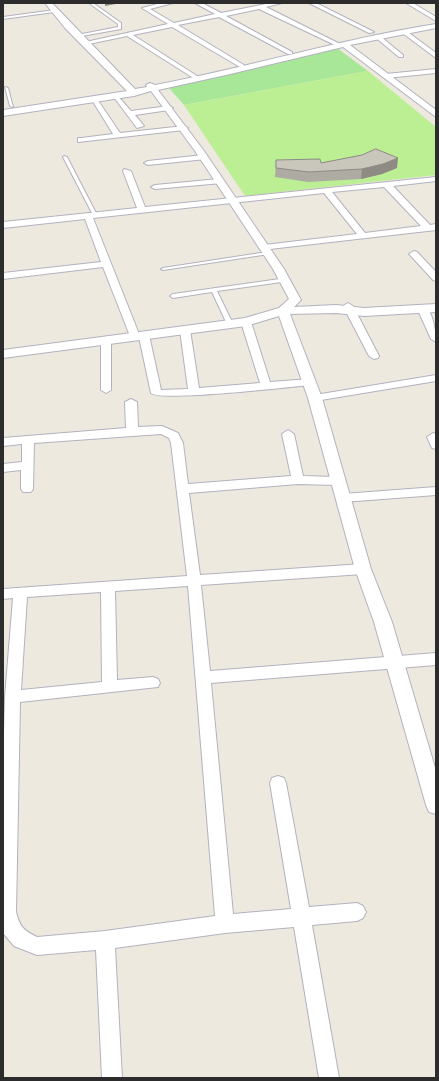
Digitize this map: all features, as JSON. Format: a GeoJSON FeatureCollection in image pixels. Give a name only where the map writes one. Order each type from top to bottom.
{"type":"FeatureCollection","features":[{"type":"Feature","properties":{"kind":"street"},"geometry":{"type":"LineString","coordinates":[[48,3],[77,36],[131,91]]}},
{"type":"Feature","properties":{"kind":"street"},"geometry":{"type":"LineString","coordinates":[[170,3],[145,8],[242,66]]}},
{"type":"Feature","properties":{"kind":"street"},"geometry":{"type":"LineString","coordinates":[[198,3],[290,53]]}},
{"type":"Feature","properties":{"kind":"street"},"geometry":{"type":"LineString","coordinates":[[84,43],[279,3]]}},
{"type":"Feature","properties":{"kind":"street"},"geometry":{"type":"LineString","coordinates":[[312,3],[374,34],[401,56]]}},
{"type":"Feature","properties":{"kind":"street"},"geometry":{"type":"LineString","coordinates":[[409,3],[436,19]]}},
{"type":"Feature","properties":{"kind":"street"},"geometry":{"type":"LineString","coordinates":[[260,7],[330,41],[341,44],[435,113]]}},
{"type":"Feature","properties":{"kind":"street"},"geometry":{"type":"LineString","coordinates":[[152,87],[242,66],[330,41],[436,23]]}},
{"type":"Feature","properties":{"kind":"street"},"geometry":{"type":"LineString","coordinates":[[3,108],[131,91],[276,62],[374,34],[436,26]]}},
{"type":"Feature","properties":{"kind":"street"},"geometry":{"type":"LineString","coordinates":[[403,31],[436,56]]}},
{"type":"Feature","properties":{"kind":"street"},"geometry":{"type":"LineString","coordinates":[[128,34],[195,77]]}},
{"type":"Feature","properties":{"kind":"street"},"geometry":{"type":"LineString","coordinates":[[386,76],[436,71]]}},
{"type":"Feature","properties":{"kind":"street"},"geometry":{"type":"LineString","coordinates":[[152,87],[184,128],[286,280],[295,300],[283,310]]}},
{"type":"Feature","properties":{"kind":"street"},"geometry":{"type":"LineString","coordinates":[[3,113],[95,100],[116,96],[131,91]]}},
{"type":"Feature","properties":{"kind":"street"},"geometry":{"type":"LineString","coordinates":[[116,96],[140,126]]}},
{"type":"Feature","properties":{"kind":"street"},"geometry":{"type":"LineString","coordinates":[[95,100],[117,135]]}},
{"type":"Feature","properties":{"kind":"street"},"geometry":{"type":"LineString","coordinates":[[130,113],[169,108]]}},
{"type":"Feature","properties":{"kind":"street"},"geometry":{"type":"LineString","coordinates":[[81,140],[184,128]]}},
{"type":"Feature","properties":{"kind":"street"},"geometry":{"type":"LineString","coordinates":[[148,163],[203,157]]}},
{"type":"Feature","properties":{"kind":"street"},"geometry":{"type":"LineString","coordinates":[[127,171],[142,210]]}},
{"type":"Feature","properties":{"kind":"street"},"geometry":{"type":"LineString","coordinates":[[3,226],[436,179]]}},
{"type":"Feature","properties":{"kind":"street"},"geometry":{"type":"LineString","coordinates":[[155,187],[219,181]]}},
{"type":"Feature","properties":{"kind":"street"},"geometry":{"type":"LineString","coordinates":[[386,184],[432,227]]}},
{"type":"Feature","properties":{"kind":"street"},"geometry":{"type":"LineString","coordinates":[[326,190],[363,236]]}},
{"type":"Feature","properties":{"kind":"street"},"geometry":{"type":"LineString","coordinates":[[92,216],[107,264],[139,336],[156,393],[194,392],[310,382]]}},
{"type":"Feature","properties":{"kind":"street"},"geometry":{"type":"LineString","coordinates":[[265,250],[432,227]]}},
{"type":"Feature","properties":{"kind":"street"},"geometry":{"type":"LineString","coordinates":[[414,254],[436,278]]}},
{"type":"Feature","properties":{"kind":"street"},"geometry":{"type":"LineString","coordinates":[[3,276],[107,264]]}},
{"type":"Feature","properties":{"kind":"street"},"geometry":{"type":"LineString","coordinates":[[345,309],[373,303],[436,300]]}},
{"type":"Feature","properties":{"kind":"street"},"geometry":{"type":"LineString","coordinates":[[422,308],[436,339]]}},
{"type":"Feature","properties":{"kind":"street"},"geometry":{"type":"LineString","coordinates":[[3,354],[246,322],[283,310],[345,309],[364,312],[436,308]]}},
{"type":"Feature","properties":{"kind":"street"},"geometry":{"type":"LineString","coordinates":[[345,309],[374,356]]}},
{"type":"Feature","properties":{"kind":"street"},"geometry":{"type":"LineString","coordinates":[[283,310],[310,382],[363,568],[383,622],[395,664],[431,768],[436,805]]}},
{"type":"Feature","properties":{"kind":"street"},"geometry":{"type":"LineString","coordinates":[[246,322],[266,386]]}},
{"type":"Feature","properties":{"kind":"street"},"geometry":{"type":"LineString","coordinates":[[185,330],[194,392]]}},
{"type":"Feature","properties":{"kind":"street"},"geometry":{"type":"LineString","coordinates":[[106,340],[106,390]]}},
{"type":"Feature","properties":{"kind":"street"},"geometry":{"type":"LineString","coordinates":[[315,398],[436,378]]}},
{"type":"Feature","properties":{"kind":"street"},"geometry":{"type":"LineString","coordinates":[[131,402],[132,431]]}},
{"type":"Feature","properties":{"kind":"street"},"geometry":{"type":"LineString","coordinates":[[3,442],[132,431],[162,430],[174,436],[177,443],[194,581],[225,924]]}},
{"type":"Feature","properties":{"kind":"street"},"geometry":{"type":"LineString","coordinates":[[288,434],[298,480]]}},
{"type":"Feature","properties":{"kind":"street"},"geometry":{"type":"LineString","coordinates":[[27,489],[28,439]]}},
{"type":"Feature","properties":{"kind":"street"},"geometry":{"type":"LineString","coordinates":[[3,468],[28,465]]}},
{"type":"Feature","properties":{"kind":"street"},"geometry":{"type":"LineString","coordinates":[[182,489],[298,480],[337,481]]}},
{"type":"Feature","properties":{"kind":"street"},"geometry":{"type":"LineString","coordinates":[[343,498],[436,491]]}},
{"type":"Feature","properties":{"kind":"street"},"geometry":{"type":"LineString","coordinates":[[3,594],[363,568]]}},
{"type":"Feature","properties":{"kind":"street"},"geometry":{"type":"LineString","coordinates":[[108,586],[110,687]]}},
{"type":"Feature","properties":{"kind":"street"},"geometry":{"type":"LineString","coordinates":[[20,592],[13,697],[8,912],[11,930],[21,939],[37,946],[104,940],[225,924],[357,912]]}},
{"type":"Feature","properties":{"kind":"street"},"geometry":{"type":"LineString","coordinates":[[203,678],[395,664],[436,659]]}},
{"type":"Feature","properties":{"kind":"street"},"geometry":{"type":"LineString","coordinates":[[13,697],[154,683]]}},
{"type":"Feature","properties":{"kind":"street"},"geometry":{"type":"LineString","coordinates":[[278,783],[328,1078]]}},
{"type":"Feature","properties":{"kind":"street"},"geometry":{"type":"LineString","coordinates":[[104,940],[112,1078]]}},
{"type":"Feature","properties":{"kind":"lane"},"geometry":{"type":"LineString","coordinates":[[77,36],[120,28],[120,24],[91,3]]}},
{"type":"Feature","properties":{"kind":"lane"},"geometry":{"type":"LineString","coordinates":[[3,18],[54,11]]}},
{"type":"Feature","properties":{"kind":"lane"},"geometry":{"type":"LineString","coordinates":[[6,88],[12,106]]}},
{"type":"Feature","properties":{"kind":"lane"},"geometry":{"type":"LineString","coordinates":[[65,157],[92,216]]}},
{"type":"Feature","properties":{"kind":"lane"},"geometry":{"type":"LineString","coordinates":[[163,269],[265,250]]}},
{"type":"Feature","properties":{"kind":"lane"},"geometry":{"type":"LineString","coordinates":[[173,296],[286,280]]}},
{"type":"Feature","properties":{"kind":"lane"},"geometry":{"type":"LineString","coordinates":[[214,290],[230,324]]}},
{"type":"Feature","properties":{"kind":"green space"},"geometry":{"type":"Polygon","coordinates":[[[333,45],[368,71],[184,105],[168,87],[333,45]]]}},
{"type":"Feature","properties":{"kind":"green space"},"geometry":{"type":"Polygon","coordinates":[[[368,71],[436,127],[436,175],[245,196],[184,105],[368,71]]]}},
{"type":"Feature","properties":{"kind":"building"},"geometry":{"type":"Polygon","coordinates":[[[376,149],[398,158],[383,164],[362,169],[309,172],[276,168],[276,160],[320,159],[321,163],[362,155],[376,149]]]}}]}
